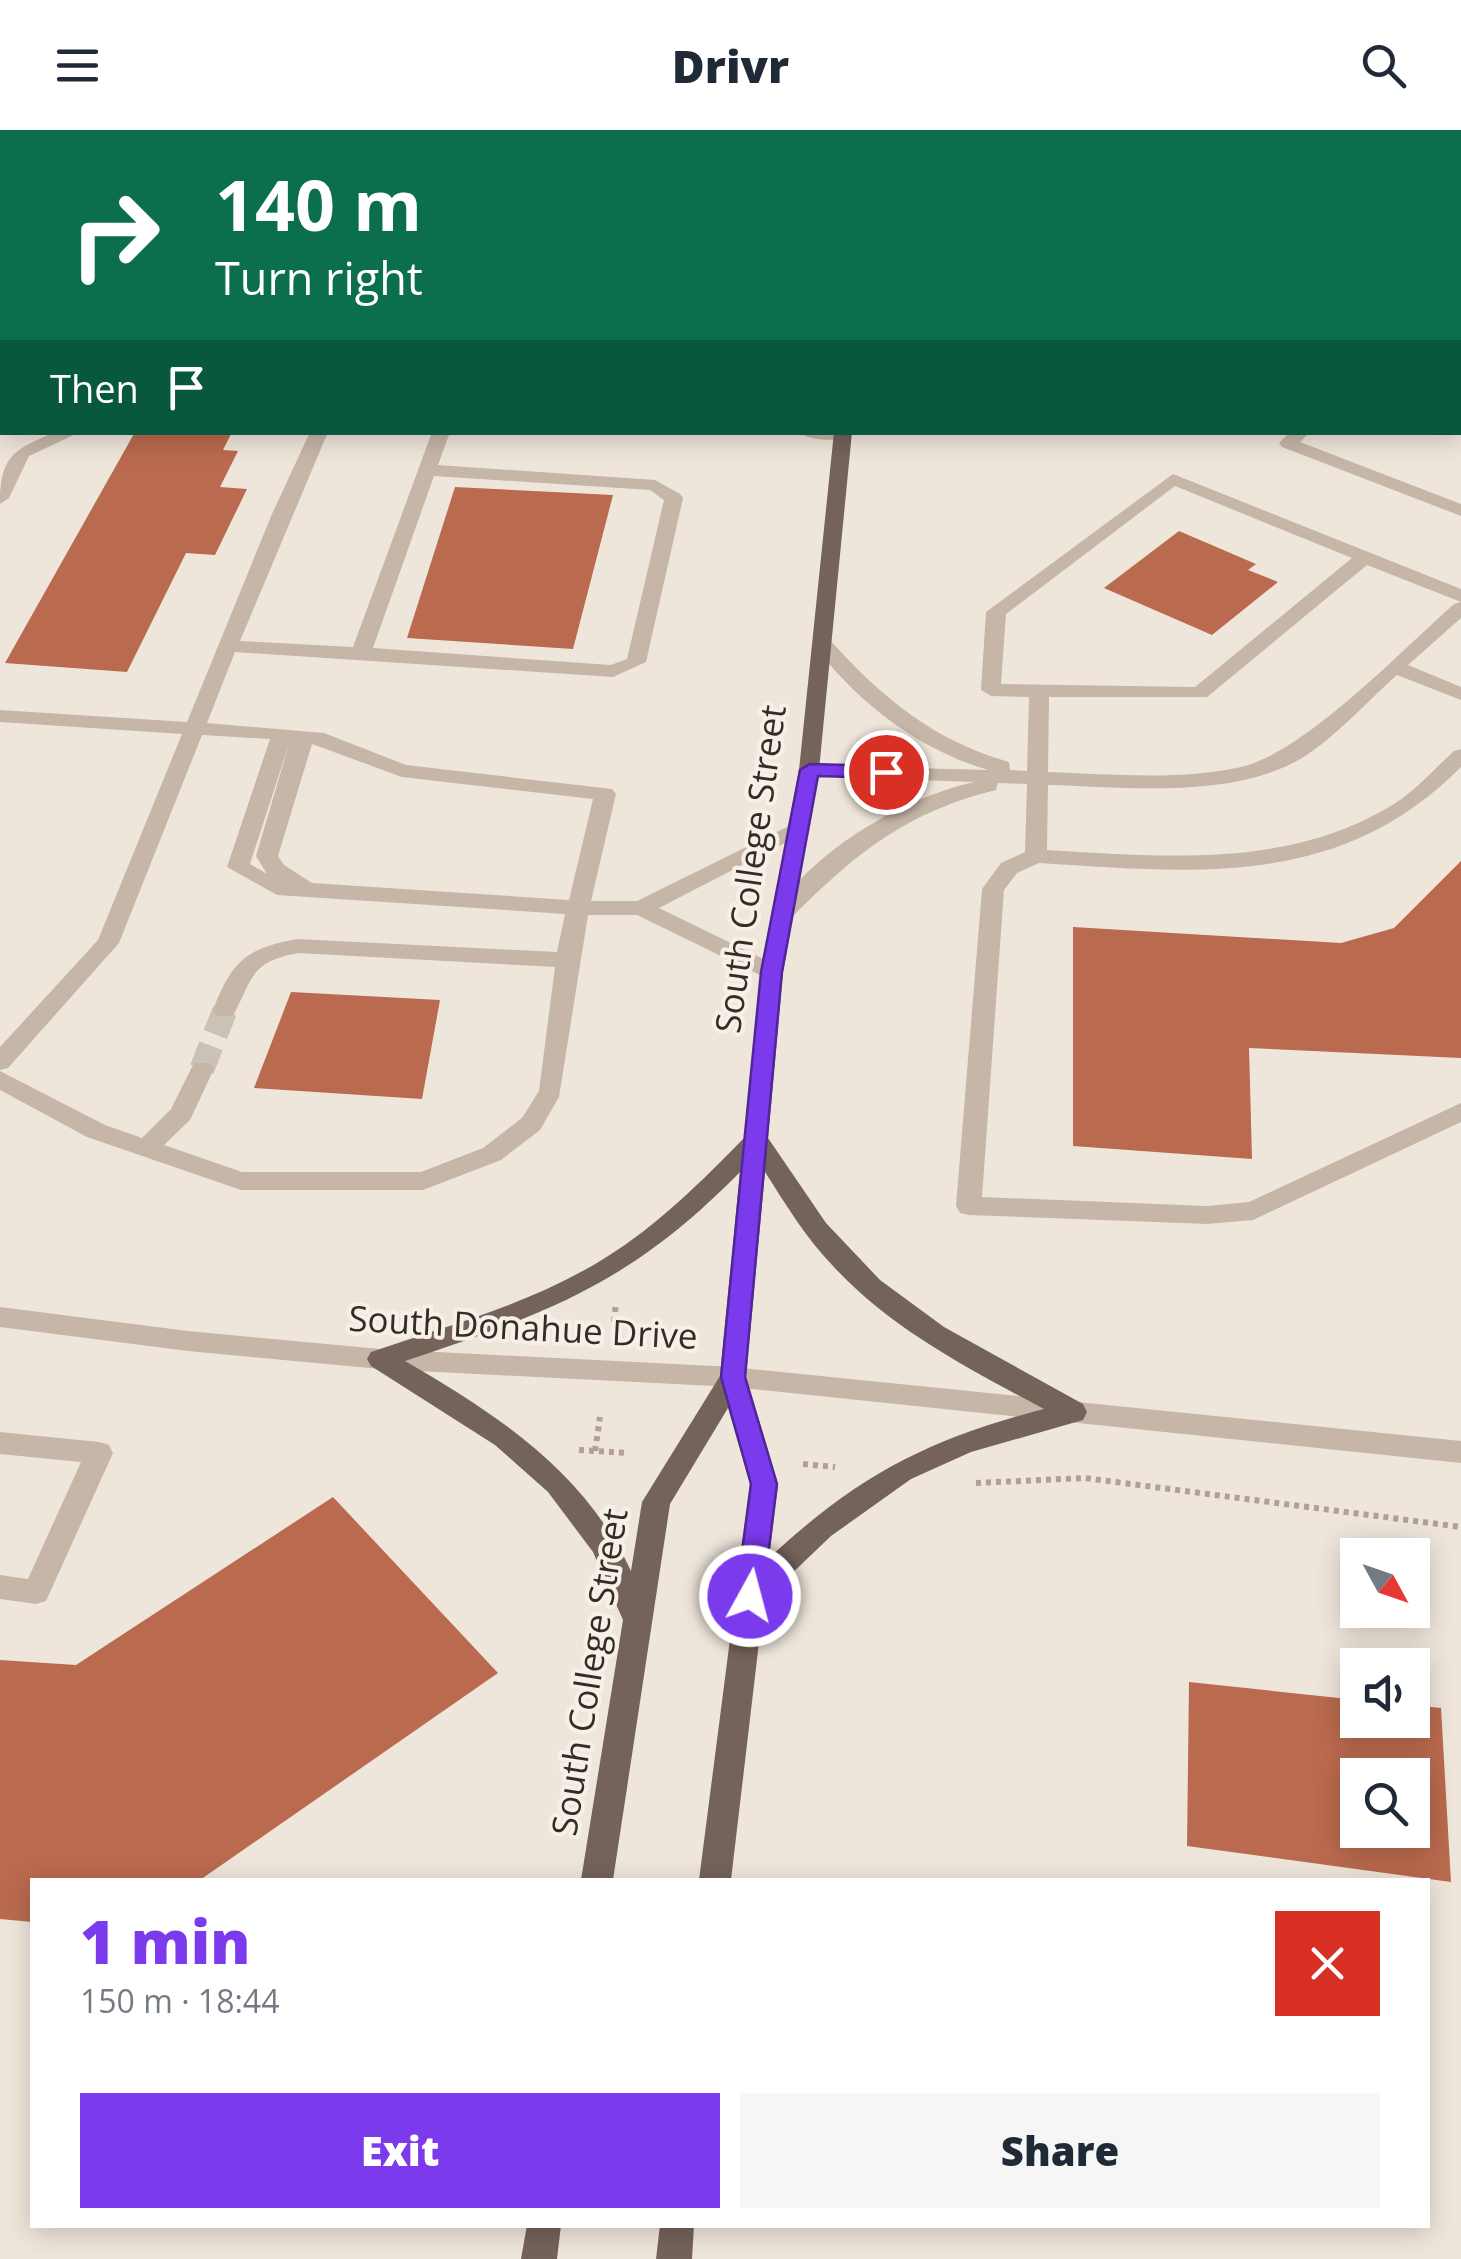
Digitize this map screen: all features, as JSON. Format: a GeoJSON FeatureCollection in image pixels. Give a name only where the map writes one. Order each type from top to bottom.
{"type":"FeatureCollection","features":[{"type":"Feature","properties":{"kind":"main road","name":"South College Street"},"geometry":{"type":"LineString","coordinates":[[715,1878],[764,1484],[733,1377],[772,972],[810,770],[843,435]]}},
{"type":"Feature","properties":{"kind":"main road"},"geometry":{"type":"LineString","coordinates":[[380,1360],[554,1296],[612,1266],[664,1230],[757,1140],[818,1232],[869,1284],[991,1368],[1073,1412]]}},
{"type":"Feature","properties":{"kind":"main road"},"geometry":{"type":"LineString","coordinates":[[380,1360],[511,1440],[572,1496],[605,1546],[638,1621]]}},
{"type":"Feature","properties":{"kind":"main road","name":"South College Street"},"geometry":{"type":"LineString","coordinates":[[597,1878],[656,1502],[733,1377]]}},
{"type":"Feature","properties":{"kind":"main road"},"geometry":{"type":"LineString","coordinates":[[750,1596],[798,1546],[851,1502],[897,1474],[959,1445],[1073,1412]]}},
{"type":"Feature","properties":{"kind":"main road"},"geometry":{"type":"LineString","coordinates":[[539,2259],[544,2228]]}},
{"type":"Feature","properties":{"kind":"main road"},"geometry":{"type":"LineString","coordinates":[[674,2259],[677,2228]]}},
{"type":"Feature","properties":{"kind":"street"},"geometry":{"type":"LineString","coordinates":[[0,498],[22,453],[64,435]]}},
{"type":"Feature","properties":{"kind":"street"},"geometry":{"type":"LineString","coordinates":[[0,1062],[108,943],[281,514],[318,435]]}},
{"type":"Feature","properties":{"kind":"street"},"geometry":{"type":"LineString","coordinates":[[361,653],[440,435]]}},
{"type":"Feature","properties":{"kind":"street"},"geometry":{"type":"LineString","coordinates":[[1297,435],[1288,443],[1461,510]]}},
{"type":"Feature","properties":{"kind":"street"},"geometry":{"type":"LineString","coordinates":[[229,646],[614,671],[636,662],[674,498],[655,485],[430,470]]}},
{"type":"Feature","properties":{"kind":"street"},"geometry":{"type":"LineString","coordinates":[[1364,558],[1200,693],[991,690],[996,612],[1173,479],[1461,596]]}},
{"type":"Feature","properties":{"kind":"street"},"geometry":{"type":"LineString","coordinates":[[810,770],[1163,782],[1248,773],[1302,749],[1461,608]]}},
{"type":"Feature","properties":{"kind":"street"},"geometry":{"type":"LineString","coordinates":[[823,644],[871,698],[903,723],[986,764],[1039,776]]}},
{"type":"Feature","properties":{"kind":"street"},"geometry":{"type":"LineString","coordinates":[[1395,667],[1461,694]]}},
{"type":"Feature","properties":{"kind":"street"},"geometry":{"type":"LineString","coordinates":[[1036,856],[1039,690]]}},
{"type":"Feature","properties":{"kind":"street"},"geometry":{"type":"LineString","coordinates":[[0,716],[293,735],[324,739],[402,771],[605,794],[566,960],[551,1091],[531,1124],[492,1154],[424,1181],[241,1182],[96,1130],[0,1079]]}},
{"type":"Feature","properties":{"kind":"street"},"geometry":{"type":"LineString","coordinates":[[293,735],[238,867],[276,888],[578,908],[641,908],[772,972]]}},
{"type":"Feature","properties":{"kind":"street"},"geometry":{"type":"LineString","coordinates":[[1461,755],[1406,806],[1369,828],[1316,847],[1228,862],[1176,864],[1036,856],[1009,868],[993,889],[969,1206],[1234,1214],[1278,1201],[1461,1112]]}},
{"type":"Feature","properties":{"kind":"street"},"geometry":{"type":"LineString","coordinates":[[785,911],[834,861],[894,817],[961,790],[1039,776]]}},
{"type":"Feature","properties":{"kind":"street"},"geometry":{"type":"LineString","coordinates":[[641,908],[799,830]]}},
{"type":"Feature","properties":{"kind":"street"},"geometry":{"type":"LineString","coordinates":[[225,1010],[239,970],[273,949],[298,946],[566,960]]}},
{"type":"Feature","properties":{"kind":"street"},"geometry":{"type":"LineString","coordinates":[[146,1148],[180,1114],[202,1069]]}},
{"type":"Feature","properties":{"kind":"street","name":"South Donahue Drive"},"geometry":{"type":"LineString","coordinates":[[0,1317],[188,1342],[380,1360],[733,1377],[1461,1452]]}},
{"type":"Feature","properties":{"kind":"street"},"geometry":{"type":"LineString","coordinates":[[0,1443],[99,1453],[36,1592],[0,1587]]}},
{"type":"Feature","properties":{"kind":"path"},"geometry":{"type":"LineString","coordinates":[[595,1451],[600,1417]]}},
{"type":"Feature","properties":{"kind":"path"},"geometry":{"type":"LineString","coordinates":[[567,1450],[628,1453]]}},
{"type":"Feature","properties":{"kind":"path"},"geometry":{"type":"LineString","coordinates":[[957,1482],[991,1485],[1085,1478],[1461,1527]]}},
{"type":"Feature","properties":{"kind":"building"},"geometry":{"type":"Polygon","coordinates":[[[133,435],[230,435],[223,450],[238,451],[220,487],[247,489],[215,555],[186,553],[127,672],[5,663],[133,435]]]}},
{"type":"Feature","properties":{"kind":"building"},"geometry":{"type":"Polygon","coordinates":[[[455,487],[613,495],[573,649],[407,638],[455,487]]]}},
{"type":"Feature","properties":{"kind":"building"},"geometry":{"type":"Polygon","coordinates":[[[1179,531],[1256,564],[1248,570],[1278,582],[1212,635],[1104,588],[1179,531]]]}},
{"type":"Feature","properties":{"kind":"building"},"geometry":{"type":"Polygon","coordinates":[[[1461,861],[1461,1058],[1249,1048],[1252,1159],[1073,1146],[1073,927],[1341,943],[1394,928],[1461,861]]]}},
{"type":"Feature","properties":{"kind":"building"},"geometry":{"type":"Polygon","coordinates":[[[291,992],[440,1000],[422,1099],[254,1088],[291,992]]]}},
{"type":"Feature","properties":{"kind":"building"},"geometry":{"type":"Polygon","coordinates":[[[333,1497],[498,1673],[203,1878],[30,1878],[30,1922],[0,1919],[0,1660],[76,1665],[333,1497]]]}},
{"type":"Feature","properties":{"kind":"building"},"geometry":{"type":"Polygon","coordinates":[[[1189,1682],[1340,1698],[1340,1738],[1430,1738],[1430,1707],[1441,1708],[1451,1882],[1187,1846],[1189,1682]]]}},
{"type":"Feature","properties":{"kind":"tunnel"},"geometry":{"type":"LineString","coordinates":[[202,1069],[225,1010]]}},
{"type":"Feature","properties":{"kind":"route"},"geometry":{"type":"LineString","coordinates":[[750,1596],[764,1484],[733,1377],[772,972],[810,770],[886,772]]}}]}
